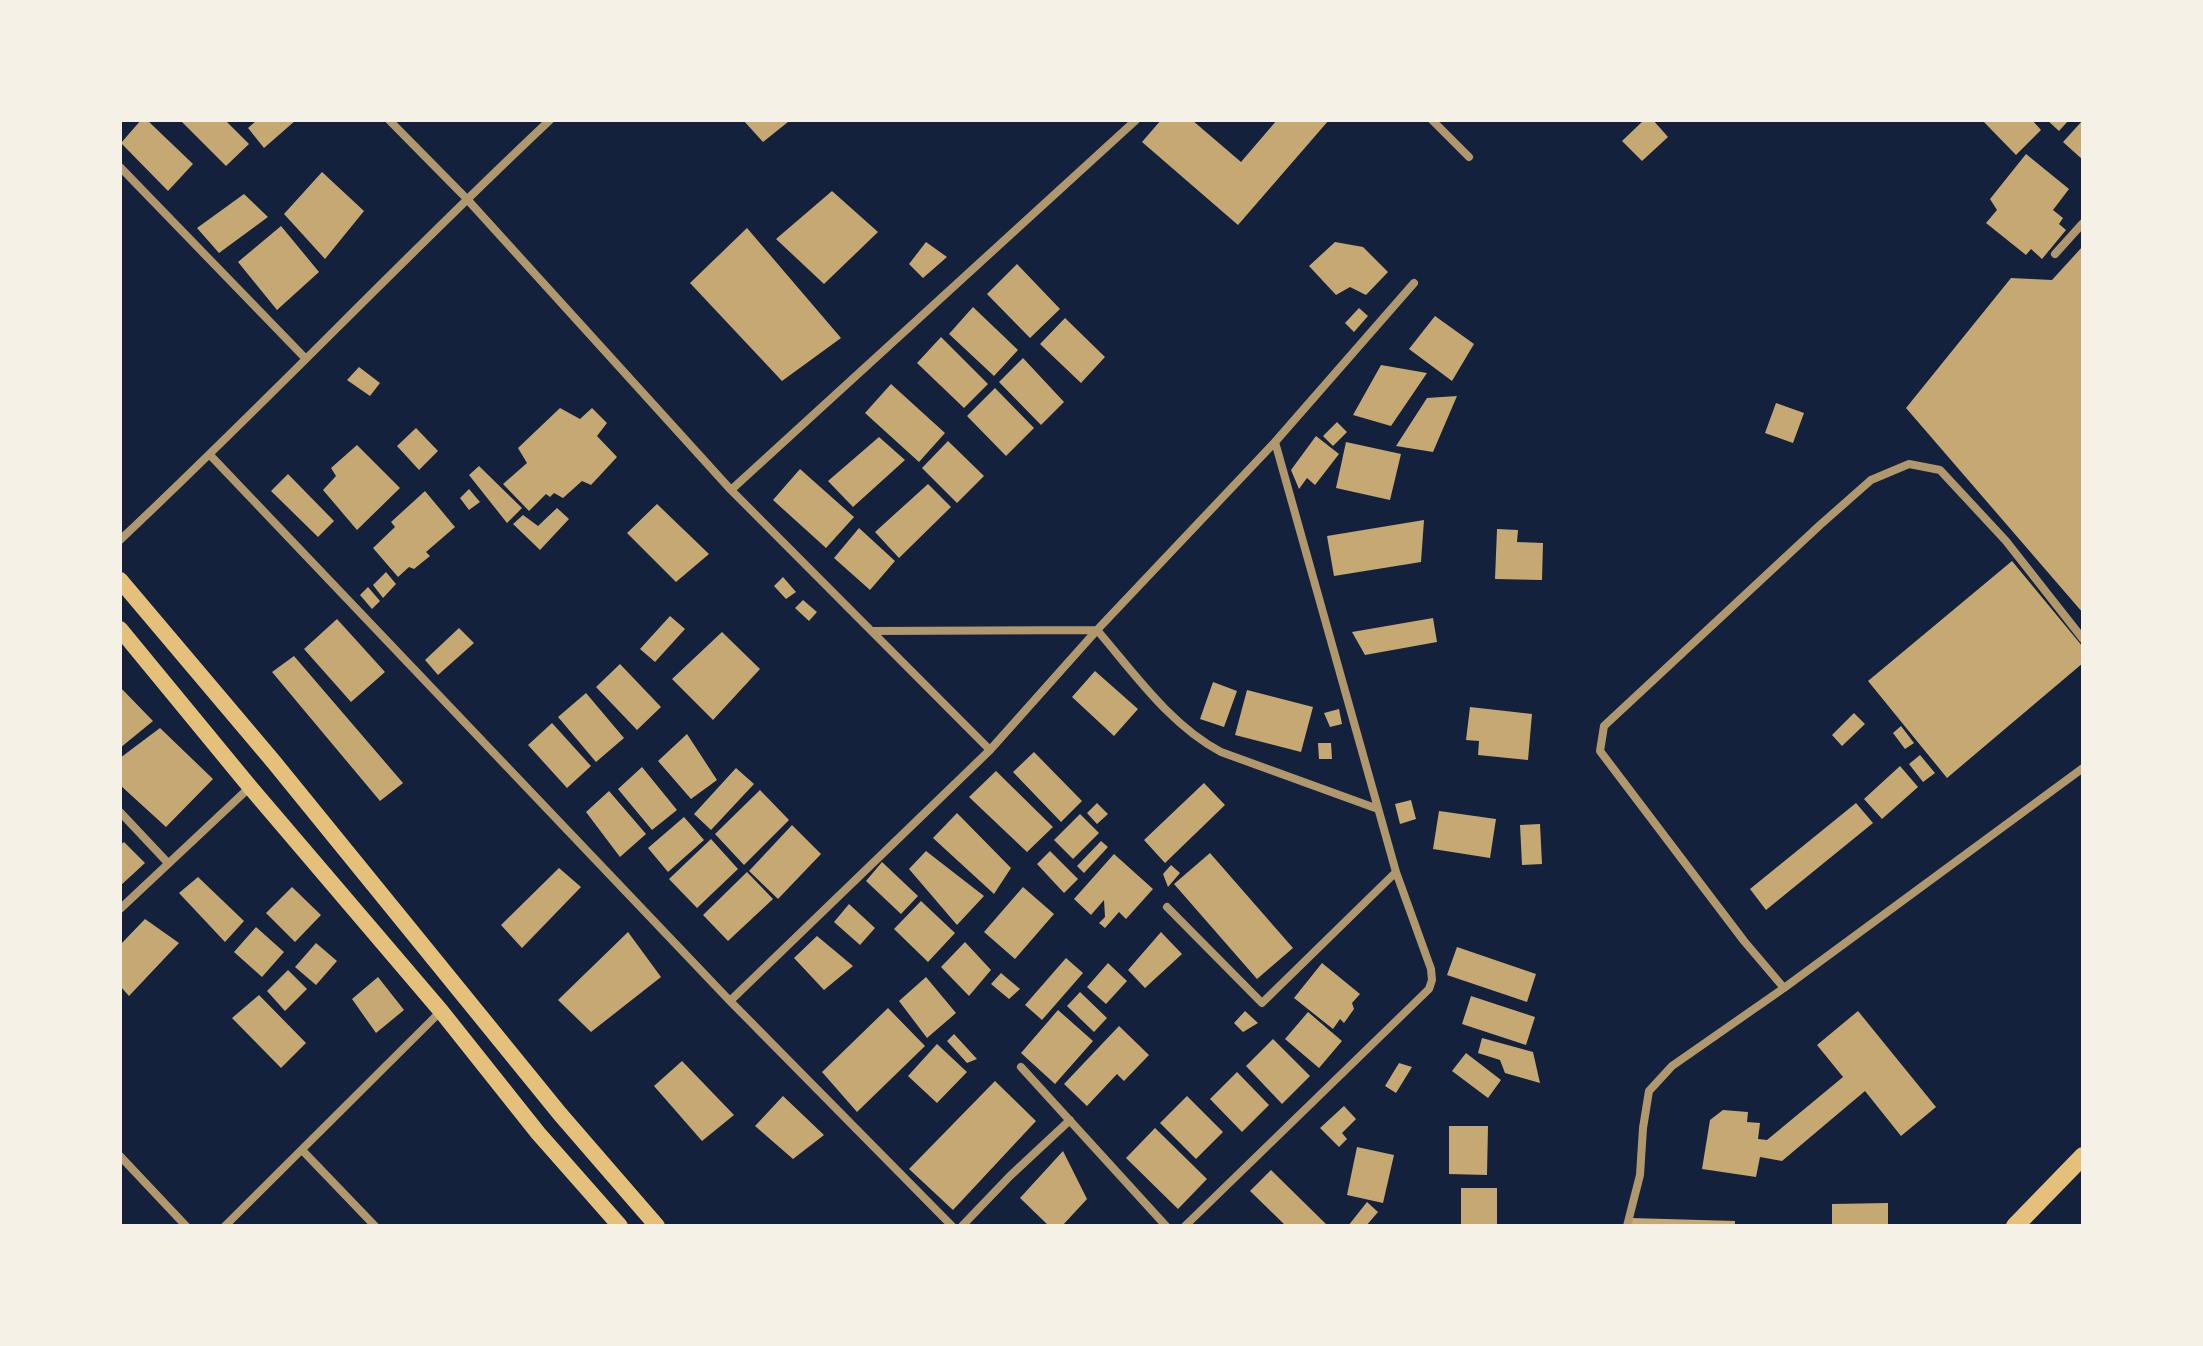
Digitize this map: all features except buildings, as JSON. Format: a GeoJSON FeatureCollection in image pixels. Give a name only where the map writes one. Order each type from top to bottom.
{"type":"FeatureCollection","features":[{"type":"Feature","properties":{"kind":"main road"},"geometry":{"type":"LineString","coordinates":[[120,580],[273,761],[560,1114],[657,1226]]}},
{"type":"Feature","properties":{"kind":"main road"},"geometry":{"type":"LineString","coordinates":[[120,629],[441,1011],[538,1133],[620,1226]]}},
{"type":"Feature","properties":{"kind":"main road"},"geometry":{"type":"LineString","coordinates":[[538,1133],[560,1114]]}},
{"type":"Feature","properties":{"kind":"main road"},"geometry":{"type":"LineString","coordinates":[[2015,1226],[2083,1156]]}},
{"type":"Feature","properties":{"kind":"street"},"geometry":{"type":"LineString","coordinates":[[389,120],[466,198],[731,490],[990,750]]}},
{"type":"Feature","properties":{"kind":"street"},"geometry":{"type":"LineString","coordinates":[[120,540],[210,455],[466,198],[550,120]]}},
{"type":"Feature","properties":{"kind":"street"},"geometry":{"type":"LineString","coordinates":[[731,490],[1136,120]]}},
{"type":"Feature","properties":{"kind":"street"},"geometry":{"type":"LineString","coordinates":[[1432,120],[1469,157]]}},
{"type":"Feature","properties":{"kind":"street"},"geometry":{"type":"LineString","coordinates":[[120,167],[306,359]]}},
{"type":"Feature","properties":{"kind":"street"},"geometry":{"type":"LineString","coordinates":[[2055,254],[2083,223]]}},
{"type":"Feature","properties":{"kind":"street"},"geometry":{"type":"LineString","coordinates":[[730,1001],[990,750],[1097,630],[1275,442],[1414,283]]}},
{"type":"Feature","properties":{"kind":"street"},"geometry":{"type":"LineString","coordinates":[[1185,1226],[1429,989],[1432,980],[1431,969],[1396,872],[1275,442]]}},
{"type":"Feature","properties":{"kind":"street"},"geometry":{"type":"LineString","coordinates":[[210,455],[730,1001],[952,1226]]}},
{"type":"Feature","properties":{"kind":"street"},"geometry":{"type":"LineString","coordinates":[[1784,988],[1744,941],[1600,751],[1604,726],[1871,480],[1909,464],[1940,470],[2006,541],[2083,639]]}},
{"type":"Feature","properties":{"kind":"street"},"geometry":{"type":"LineString","coordinates":[[873,631],[1097,630],[1179,724],[1200,741],[1221,752],[1378,809]]}},
{"type":"Feature","properties":{"kind":"street"},"geometry":{"type":"LineString","coordinates":[[1627,1226],[1640,1175],[1649,1091],[1672,1066],[1784,988],[2083,768]]}},
{"type":"Feature","properties":{"kind":"street"},"geometry":{"type":"LineString","coordinates":[[120,909],[250,787]]}},
{"type":"Feature","properties":{"kind":"street"},"geometry":{"type":"LineString","coordinates":[[120,812],[168,863]]}},
{"type":"Feature","properties":{"kind":"street"},"geometry":{"type":"LineString","coordinates":[[1167,907],[1262,1003],[1396,872]]}},
{"type":"Feature","properties":{"kind":"street"},"geometry":{"type":"LineString","coordinates":[[225,1226],[441,1011]]}},
{"type":"Feature","properties":{"kind":"street"},"geometry":{"type":"LineString","coordinates":[[1021,1067],[1166,1226]]}},
{"type":"Feature","properties":{"kind":"street"},"geometry":{"type":"LineString","coordinates":[[962,1226],[1070,1120]]}},
{"type":"Feature","properties":{"kind":"street"},"geometry":{"type":"LineString","coordinates":[[302,1150],[375,1226]]}},
{"type":"Feature","properties":{"kind":"street"},"geometry":{"type":"LineString","coordinates":[[120,1156],[186,1226]]}}]}
